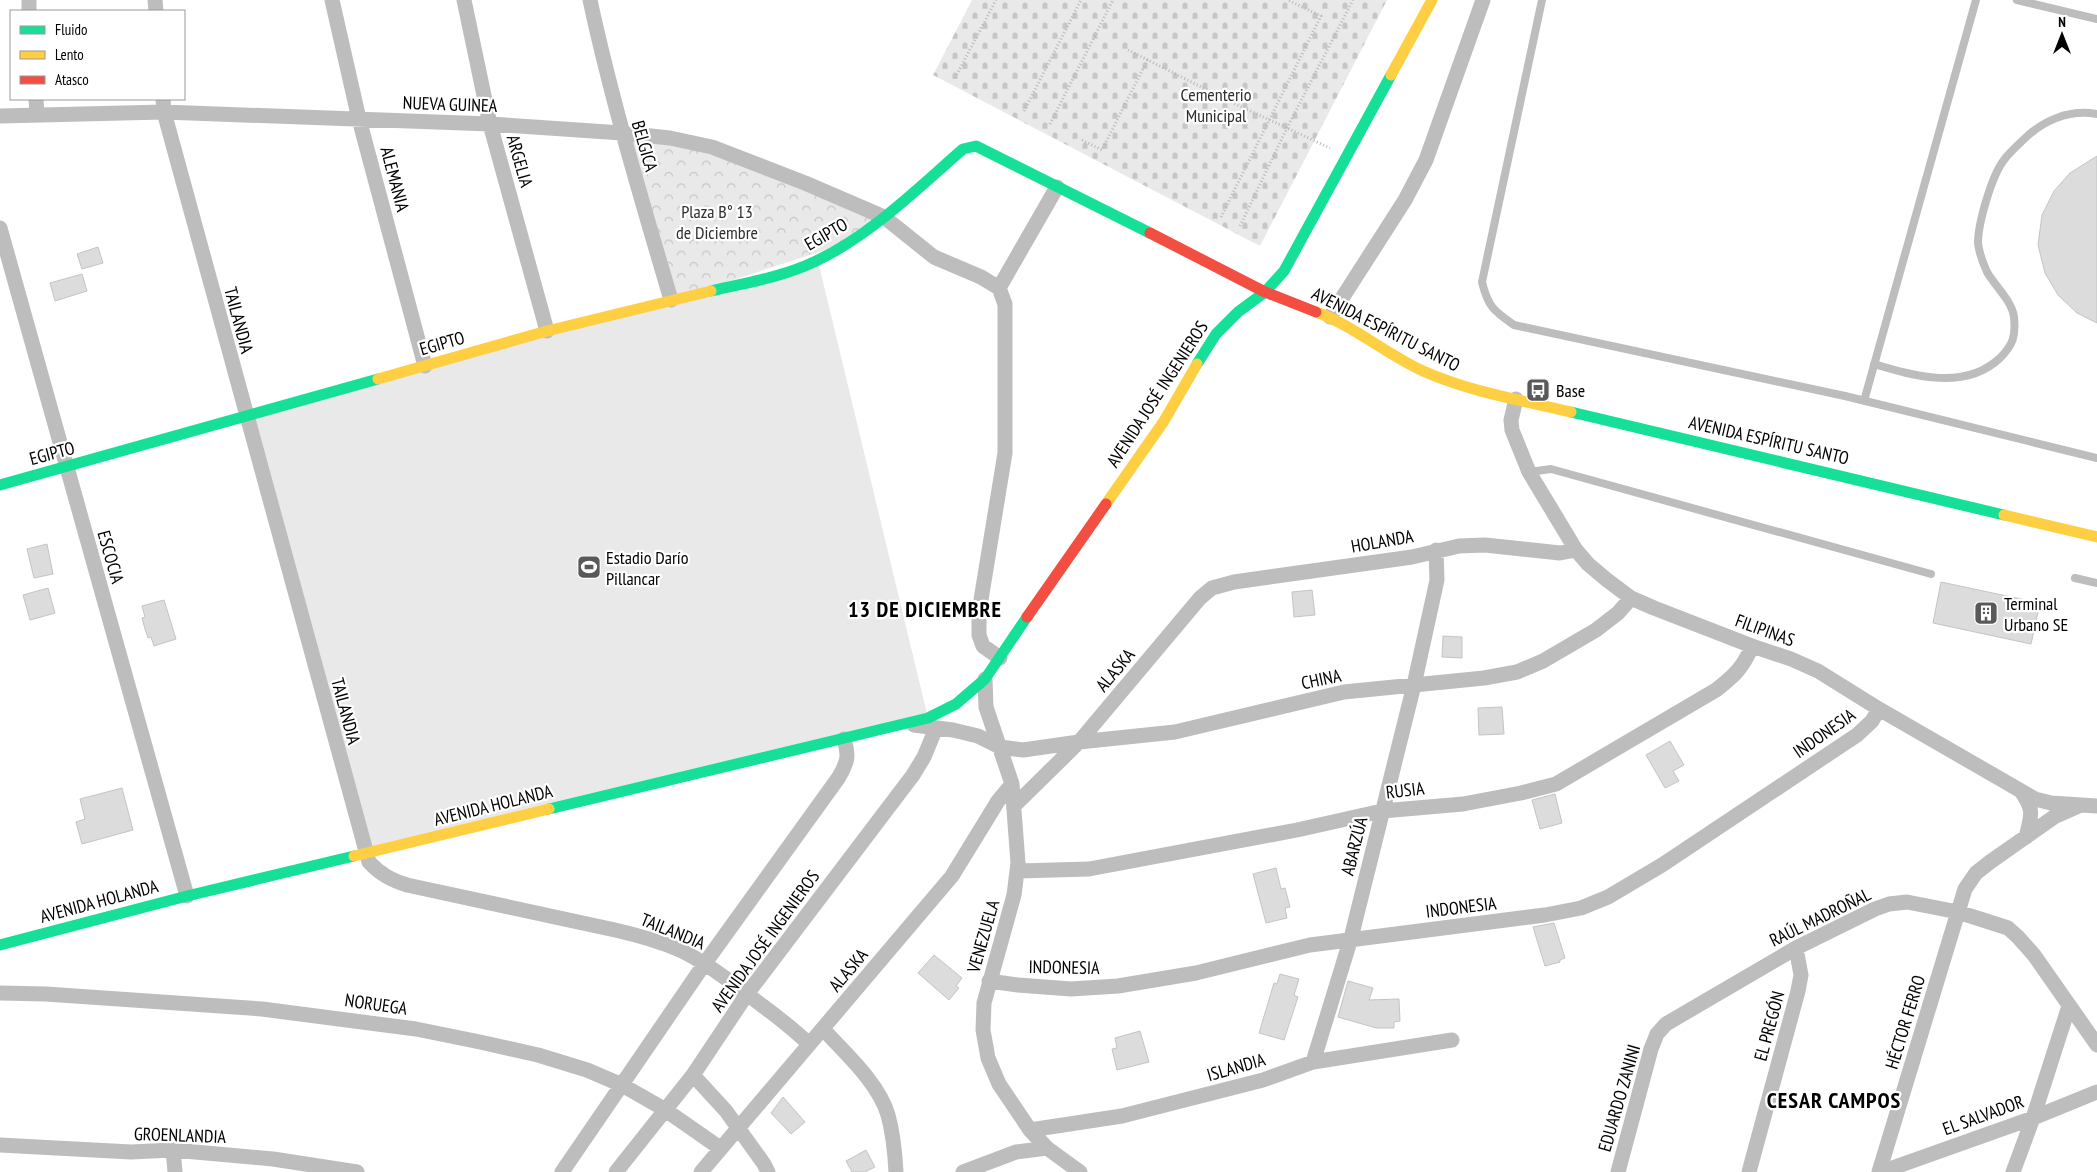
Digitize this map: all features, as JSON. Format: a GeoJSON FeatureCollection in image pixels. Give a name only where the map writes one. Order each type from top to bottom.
{"type":"FeatureCollection","features":[{"type":"Feature","properties":{"kind":"street","name":"ALEMANIA"},"geometry":{"type":"LineString","coordinates":[[332,0],[360,119],[425,366]]}},
{"type":"Feature","properties":{"kind":"street","name":"ARGELIA"},"geometry":{"type":"LineString","coordinates":[[464,0],[490,124],[547,331]]}},
{"type":"Feature","properties":{"kind":"street","name":"BELGICA"},"geometry":{"type":"LineString","coordinates":[[590,0],[605,69],[622,133],[671,300]]}},
{"type":"Feature","properties":{"kind":"street","name":"AVENIDA JOSÉ INGENIEROS"},"geometry":{"type":"LineString","coordinates":[[985,679],[1164,421],[1194,367],[1216,334],[1238,312],[1265,292],[1284,271],[1432,0]]}},
{"type":"Feature","properties":{"kind":"street"},"geometry":{"type":"LineString","coordinates":[[1330,317],[1405,200],[1426,160],[1483,0]]}},
{"type":"Feature","properties":{"kind":"street"},"geometry":{"type":"LineString","coordinates":[[36,100],[37,115]]}},
{"type":"Feature","properties":{"kind":"street","name":"NUEVA GUINEA"},"geometry":{"type":"LineString","coordinates":[[0,116],[163,105],[360,119],[490,124],[670,138],[712,147],[884,216],[934,257],[981,277],[999,288]]}},
{"type":"Feature","properties":{"kind":"street","name":"TAILANDIA"},"geometry":{"type":"LineString","coordinates":[[163,105],[246,417],[365,854],[369,862],[378,872],[389,879],[407,885],[648,938],[680,950],[704,963],[747,994],[789,1025],[810,1044]]}},
{"type":"Feature","properties":{"kind":"street","name":"AVENIDA ESPÍRITU SANTO"},"geometry":{"type":"LineString","coordinates":[[884,216],[963,149],[976,146],[1032,172],[1057,187],[1265,292],[1330,317],[1378,347],[1421,370],[1453,384],[2097,537]]}},
{"type":"Feature","properties":{"kind":"street"},"geometry":{"type":"LineString","coordinates":[[1000,658],[983,646],[979,635],[979,612],[1005,453],[1005,304],[999,288],[1057,187]]}},
{"type":"Feature","properties":{"kind":"street","name":"EGIPTO"},"geometry":{"type":"LineString","coordinates":[[0,485],[66,468],[547,331],[783,274],[818,261],[862,233],[884,216]]}},
{"type":"Feature","properties":{"kind":"street","name":"ESCOCIA"},"geometry":{"type":"LineString","coordinates":[[0,228],[187,896]]}},
{"type":"Feature","properties":{"kind":"street","name":"FILIPINAS"},"geometry":{"type":"LineString","coordinates":[[1516,399],[1511,420],[1512,430],[1529,472],[1576,550],[1588,564],[1631,598],[1818,671],[1879,709],[2035,798],[2051,803],[2097,806]]}},
{"type":"Feature","properties":{"kind":"street","name":"HOLANDA"},"geometry":{"type":"LineString","coordinates":[[1200,598],[1212,588],[1234,582],[1412,556],[1436,550],[1485,545],[1553,553],[1576,550]]}},
{"type":"Feature","properties":{"kind":"street","name":"ABARZÚA"},"geometry":{"type":"LineString","coordinates":[[1313,1062],[1350,938],[1414,685],[1438,580],[1436,550]]}},
{"type":"Feature","properties":{"kind":"street","name":"ALASKA"},"geometry":{"type":"LineString","coordinates":[[1014,806],[1079,742],[1200,598]]}},
{"type":"Feature","properties":{"kind":"street","name":"CHINA"},"geometry":{"type":"LineString","coordinates":[[904,724],[978,736],[1000,747],[1024,750],[1175,732],[1344,692],[1484,678],[1517,672],[1543,661],[1596,630],[1618,613],[1631,598]]}},
{"type":"Feature","properties":{"kind":"street","name":"RUSIA"},"geometry":{"type":"LineString","coordinates":[[1018,871],[1088,869],[1297,830],[1382,811],[1463,804],[1556,784],[1716,690],[1734,676],[1745,662],[1752,646]]}},
{"type":"Feature","properties":{"kind":"street","name":"AVENIDA HOLANDA"},"geometry":{"type":"LineString","coordinates":[[1,940],[928,718],[956,704],[985,679]]}},
{"type":"Feature","properties":{"kind":"street","name":"VENEZUELA"},"geometry":{"type":"LineString","coordinates":[[985,679],[986,707],[1012,784],[1018,871],[1014,895],[984,1003],[983,1030],[988,1058],[999,1084],[1030,1130],[1047,1148],[1080,1172]]}},
{"type":"Feature","properties":{"kind":"street","name":"INDONESIA"},"geometry":{"type":"LineString","coordinates":[[989,981],[1071,989],[1118,986],[1188,975],[1310,945],[1350,938],[1546,915],[1580,908],[1608,897],[1662,865],[1857,734],[1872,721],[1879,709]]}},
{"type":"Feature","properties":{"kind":"street","name":"AVENIDA JOSÉ INGENIEROS"},"geometry":{"type":"LineString","coordinates":[[616,1172],[664,1109],[693,1075],[747,994],[913,775],[924,757],[936,728]]}},
{"type":"Feature","properties":{"kind":"street"},"geometry":{"type":"LineString","coordinates":[[562,1172],[704,963],[839,777],[846,766],[848,754],[844,739]]}},
{"type":"Feature","properties":{"kind":"street","name":"ALASKA"},"geometry":{"type":"LineString","coordinates":[[701,1172],[738,1126],[952,876],[998,801],[1012,784]]}},
{"type":"Feature","properties":{"kind":"street"},"geometry":{"type":"LineString","coordinates":[[2020,789],[2030,804],[2031,818],[2026,837]]}},
{"type":"Feature","properties":{"kind":"street","name":"HÉCTOR FERRO"},"geometry":{"type":"LineString","coordinates":[[1880,1172],[1965,890],[1976,873],[2054,817],[2080,805]]}},
{"type":"Feature","properties":{"kind":"street","name":"RAÚL MADROÑAL"},"geometry":{"type":"LineString","coordinates":[[1657,1034],[1666,1024],[1796,948],[1889,904],[1907,902],[1958,912],[2008,928],[2018,937],[2097,1045]]}},
{"type":"Feature","properties":{"kind":"street","name":"EL PREGÓN"},"geometry":{"type":"LineString","coordinates":[[1749,1172],[1798,992],[1801,975],[1796,948]]}},
{"type":"Feature","properties":{"kind":"street","name":"NORUEGA"},"geometry":{"type":"LineString","coordinates":[[0,993],[46,994],[262,1009],[416,1028],[538,1055],[587,1070],[622,1085],[664,1109],[720,1148]]}},
{"type":"Feature","properties":{"kind":"street"},"geometry":{"type":"LineString","coordinates":[[2013,1172],[2033,1118],[2069,1006]]}},
{"type":"Feature","properties":{"kind":"street"},"geometry":{"type":"LineString","coordinates":[[823,1029],[875,1089],[888,1112],[894,1139],[896,1172]]}},
{"type":"Feature","properties":{"kind":"street","name":"EDUARDO ZANINI"},"geometry":{"type":"LineString","coordinates":[[1618,1172],[1651,1049],[1657,1034]]}},
{"type":"Feature","properties":{"kind":"street","name":"ISLANDIA"},"geometry":{"type":"LineString","coordinates":[[1030,1130],[1122,1116],[1263,1080],[1313,1062],[1452,1040]]}},
{"type":"Feature","properties":{"kind":"street"},"geometry":{"type":"LineString","coordinates":[[693,1075],[738,1126],[768,1172]]}},
{"type":"Feature","properties":{"kind":"street","name":"EL SALVADOR"},"geometry":{"type":"LineString","coordinates":[[1880,1172],[2033,1118],[2097,1092]]}},
{"type":"Feature","properties":{"kind":"street","name":"GROENLANDIA"},"geometry":{"type":"LineString","coordinates":[[0,1145],[131,1152],[173,1150],[273,1159],[357,1172]]}},
{"type":"Feature","properties":{"kind":"street"},"geometry":{"type":"LineString","coordinates":[[963,1172],[1016,1152],[1047,1148]]}},
{"type":"Feature","properties":{"kind":"street"},"geometry":{"type":"LineString","coordinates":[[173,1150],[175,1172]]}},
{"type":"Feature","properties":{"kind":"lane"},"geometry":{"type":"LineString","coordinates":[[1542,0],[1485,260],[1482,282],[1486,299],[1496,312],[1514,325],[1864,401],[2097,458]]}},
{"type":"Feature","properties":{"kind":"lane"},"geometry":{"type":"LineString","coordinates":[[1864,401],[1976,0]]}},
{"type":"Feature","properties":{"kind":"lane"},"geometry":{"type":"LineString","coordinates":[[2017,0],[2097,19]]}},
{"type":"Feature","properties":{"kind":"lane"},"geometry":{"type":"LineString","coordinates":[[1874,364],[1928,378],[1956,378],[1979,372],[1996,361],[2010,348],[2014,336],[2014,315],[1988,273],[1981,257],[1978,242],[1990,188],[2002,161],[2032,131],[2052,118],[2084,111],[2097,114]]}},
{"type":"Feature","properties":{"kind":"lane"},"geometry":{"type":"LineString","coordinates":[[1529,472],[1551,469],[1932,574]]}},
{"type":"Feature","properties":{"kind":"lane"},"geometry":{"type":"LineString","coordinates":[[2075,578],[2097,583]]}},
{"type":"Feature","properties":{"kind":"path"},"geometry":{"type":"LineString","coordinates":[[955,78],[996,0]]}},
{"type":"Feature","properties":{"kind":"path"},"geometry":{"type":"LineString","coordinates":[[1024,111],[1081,0]]}},
{"type":"Feature","properties":{"kind":"path"},"geometry":{"type":"LineString","coordinates":[[1050,124],[1113,0]]}},
{"type":"Feature","properties":{"kind":"path"},"geometry":{"type":"LineString","coordinates":[[1221,216],[1321,16],[1288,0]]}},
{"type":"Feature","properties":{"kind":"path"},"geometry":{"type":"LineString","coordinates":[[1240,226],[1286,128],[1353,0]]}},
{"type":"Feature","properties":{"kind":"path"},"geometry":{"type":"LineString","coordinates":[[1128,50],[1269,120],[1347,156]]}},
{"type":"Feature","properties":{"kind":"path"},"geometry":{"type":"LineString","coordinates":[[1082,140],[1102,150],[1148,59]]}},
{"type":"Feature","properties":{"kind":"green space","name":"Cementerio Municipal"},"geometry":{"type":"Polygon","coordinates":[[[972,0],[1387,0],[1260,246],[933,75],[972,0]]]}},
{"type":"Feature","properties":{"kind":"green space","name":"Plaza B° 13 de Diciembre"},"geometry":{"type":"Polygon","coordinates":[[[622,133],[670,138],[884,217],[847,243],[671,300],[622,133]]]}},
{"type":"Feature","properties":{"kind":"green space","name":"Estadio Darío Pillancar"},"geometry":{"type":"Polygon","coordinates":[[[818,261],[928,718],[365,854],[246,417],[818,261]]]}},
{"type":"Feature","properties":{"kind":"building"},"geometry":{"type":"Polygon","coordinates":[[[2097,156],[2097,323],[2077,313],[2058,295],[2045,273],[2038,245],[2042,215],[2054,191],[2070,173],[2097,156]]]}},
{"type":"Feature","properties":{"kind":"building"},"geometry":{"type":"Polygon","coordinates":[[[98,247],[103,263],[82,269],[77,254],[98,247]]]}},
{"type":"Feature","properties":{"kind":"building"},"geometry":{"type":"Polygon","coordinates":[[[82,274],[87,291],[55,301],[50,283],[82,274]]]}},
{"type":"Feature","properties":{"kind":"building"},"geometry":{"type":"Polygon","coordinates":[[[47,544],[53,574],[34,578],[27,549],[47,544]]]}},
{"type":"Feature","properties":{"kind":"building","name":"Terminal Urbano SE"},"geometry":{"type":"Polygon","coordinates":[[[1941,582],[2040,603],[2031,644],[1933,623],[1941,582]]]}},
{"type":"Feature","properties":{"kind":"building"},"geometry":{"type":"Polygon","coordinates":[[[48,588],[55,613],[30,620],[23,595],[48,588]]]}},
{"type":"Feature","properties":{"kind":"building"},"geometry":{"type":"Polygon","coordinates":[[[1312,590],[1315,615],[1294,617],[1292,592],[1312,590]]]}},
{"type":"Feature","properties":{"kind":"building"},"geometry":{"type":"Polygon","coordinates":[[[164,600],[176,639],[154,646],[151,637],[148,638],[145,629],[142,618],[145,617],[142,606],[164,600]]]}},
{"type":"Feature","properties":{"kind":"building"},"geometry":{"type":"Polygon","coordinates":[[[1443,636],[1462,637],[1462,658],[1442,657],[1443,636]]]}},
{"type":"Feature","properties":{"kind":"building"},"geometry":{"type":"Polygon","coordinates":[[[1502,707],[1504,734],[1479,735],[1478,708],[1502,707]]]}},
{"type":"Feature","properties":{"kind":"building"},"geometry":{"type":"Polygon","coordinates":[[[1670,741],[1684,765],[1673,771],[1679,781],[1665,788],[1646,755],[1670,741]]]}},
{"type":"Feature","properties":{"kind":"building"},"geometry":{"type":"Polygon","coordinates":[[[122,788],[133,830],[82,844],[76,822],[85,819],[80,799],[122,788]]]}},
{"type":"Feature","properties":{"kind":"building"},"geometry":{"type":"Polygon","coordinates":[[[1555,794],[1562,823],[1540,829],[1532,800],[1555,794]]]}},
{"type":"Feature","properties":{"kind":"building"},"geometry":{"type":"Polygon","coordinates":[[[1276,868],[1281,889],[1285,888],[1290,907],[1285,908],[1287,918],[1266,923],[1253,874],[1276,868]]]}},
{"type":"Feature","properties":{"kind":"building"},"geometry":{"type":"Polygon","coordinates":[[[1554,923],[1565,958],[1560,960],[1560,962],[1545,966],[1533,927],[1554,923]]]}},
{"type":"Feature","properties":{"kind":"building"},"geometry":{"type":"Polygon","coordinates":[[[934,955],[962,978],[956,986],[959,988],[949,1000],[918,973],[934,955]]]}},
{"type":"Feature","properties":{"kind":"building"},"geometry":{"type":"Polygon","coordinates":[[[1280,974],[1299,979],[1294,995],[1298,997],[1284,1040],[1259,1033],[1274,983],[1277,984],[1280,974]]]}},
{"type":"Feature","properties":{"kind":"building"},"geometry":{"type":"Polygon","coordinates":[[[1348,981],[1373,988],[1369,1000],[1399,999],[1400,1021],[1394,1022],[1394,1028],[1376,1028],[1338,1017],[1348,981]]]}},
{"type":"Feature","properties":{"kind":"building"},"geometry":{"type":"Polygon","coordinates":[[[1140,1031],[1149,1062],[1117,1070],[1112,1049],[1117,1048],[1115,1038],[1140,1031]]]}},
{"type":"Feature","properties":{"kind":"building"},"geometry":{"type":"Polygon","coordinates":[[[783,1097],[805,1122],[791,1134],[771,1113],[783,1097]]]}},
{"type":"Feature","properties":{"kind":"building"},"geometry":{"type":"Polygon","coordinates":[[[866,1150],[875,1167],[865,1172],[852,1172],[846,1161],[866,1150]]]}},
{"type":"Feature","properties":{"kind":"traffic: fast"},"geometry":{"type":"LineString","coordinates":[[1197,364],[1216,334],[1238,312],[1265,292],[1284,271],[1391,75]]}},
{"type":"Feature","properties":{"kind":"traffic: fast"},"geometry":{"type":"LineString","coordinates":[[711,291],[789,272],[835,251],[892,211],[963,149],[976,146],[1150,233]]}},
{"type":"Feature","properties":{"kind":"traffic: fast"},"geometry":{"type":"LineString","coordinates":[[0,485],[378,379]]}},
{"type":"Feature","properties":{"kind":"traffic: fast"},"geometry":{"type":"LineString","coordinates":[[1571,412],[2004,515]]}},
{"type":"Feature","properties":{"kind":"traffic: fast"},"geometry":{"type":"LineString","coordinates":[[549,809],[928,718],[956,704],[985,679],[1027,617]]}},
{"type":"Feature","properties":{"kind":"traffic: fast"},"geometry":{"type":"LineString","coordinates":[[0,945],[187,896],[354,856]]}},
{"type":"Feature","properties":{"kind":"traffic: slow"},"geometry":{"type":"LineString","coordinates":[[1391,75],[1432,0]]}},
{"type":"Feature","properties":{"kind":"traffic: slow"},"geometry":{"type":"LineString","coordinates":[[378,379],[547,331],[711,291]]}},
{"type":"Feature","properties":{"kind":"traffic: slow"},"geometry":{"type":"LineString","coordinates":[[1316,312],[1344,325],[1423,371],[1459,385],[1571,412]]}},
{"type":"Feature","properties":{"kind":"traffic: slow"},"geometry":{"type":"LineString","coordinates":[[1106,504],[1164,421],[1197,364]]}},
{"type":"Feature","properties":{"kind":"traffic: slow"},"geometry":{"type":"LineString","coordinates":[[2004,515],[2097,537]]}},
{"type":"Feature","properties":{"kind":"traffic: slow"},"geometry":{"type":"LineString","coordinates":[[354,856],[549,809]]}},
{"type":"Feature","properties":{"kind":"traffic: jam"},"geometry":{"type":"LineString","coordinates":[[1150,233],[1265,292],[1316,312]]}},
{"type":"Feature","properties":{"kind":"traffic: jam"},"geometry":{"type":"LineString","coordinates":[[1027,617],[1106,504]]}},
{"type":"Feature","properties":{"kind":"place","name":"Base"},"geometry":{"type":"Point","coordinates":[1538,390]}},
{"type":"Feature","properties":{"kind":"place","name":"Estadio Darío Pillancar"},"geometry":{"type":"Point","coordinates":[589,567]}},
{"type":"Feature","properties":{"kind":"place","name":"Terminal Urbano SE"},"geometry":{"type":"Point","coordinates":[1986,613]}},
{"type":"Feature","properties":{"kind":"district","name":"13 DE DICIEMBRE"},"geometry":{"type":"Point","coordinates":[925,609]}},
{"type":"Feature","properties":{"kind":"district","name":"CESAR CAMPOS"},"geometry":{"type":"Point","coordinates":[1834,1100]}}]}
